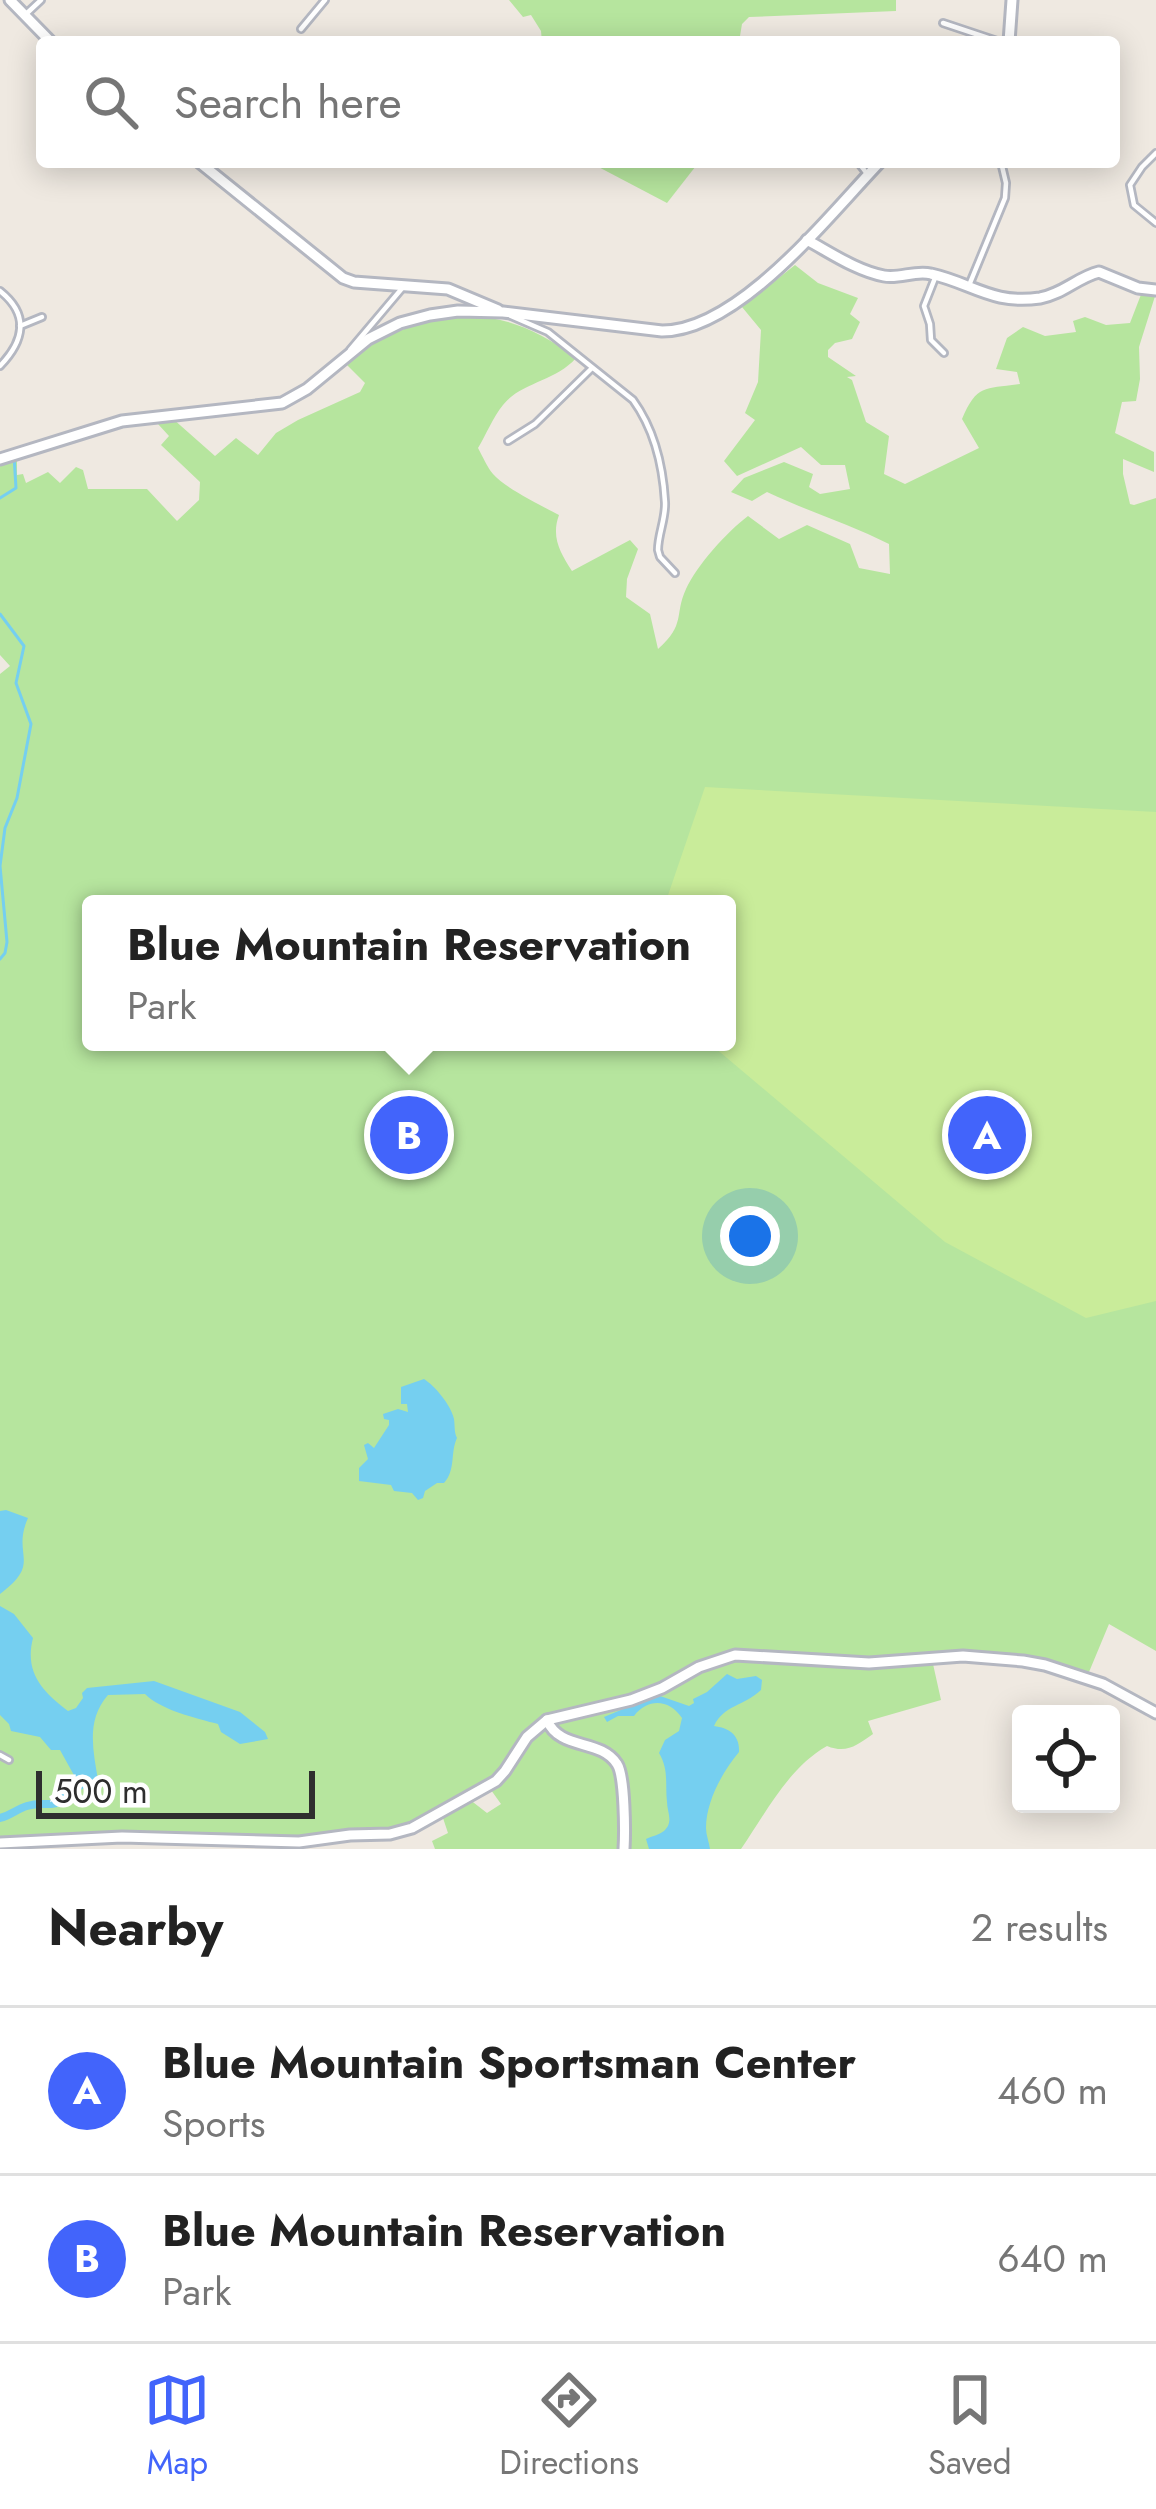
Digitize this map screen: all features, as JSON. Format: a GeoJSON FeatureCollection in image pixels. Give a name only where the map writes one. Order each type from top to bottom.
{"type":"FeatureCollection","features":[{"type":"Feature","properties":{"kind":"street"},"geometry":{"type":"LineString","coordinates":[[10,0],[45,36]]}},
{"type":"Feature","properties":{"kind":"street"},"geometry":{"type":"LineString","coordinates":[[26,15],[41,0]]}},
{"type":"Feature","properties":{"kind":"street"},"geometry":{"type":"LineString","coordinates":[[301,29],[325,0]]}},
{"type":"Feature","properties":{"kind":"street"},"geometry":{"type":"LineString","coordinates":[[1005,36],[1012,0]]}},
{"type":"Feature","properties":{"kind":"street"},"geometry":{"type":"LineString","coordinates":[[943,23],[985,36]]}},
{"type":"Feature","properties":{"kind":"street"},"geometry":{"type":"LineString","coordinates":[[1156,153],[1130,188],[1136,207],[1156,223]]}},
{"type":"Feature","properties":{"kind":"street"},"geometry":{"type":"LineString","coordinates":[[207,168],[344,278],[457,291],[548,332],[633,400],[660,460],[665,502],[658,550],[675,573]]}},
{"type":"Feature","properties":{"kind":"street"},"geometry":{"type":"LineString","coordinates":[[863,168],[868,175]]}},
{"type":"Feature","properties":{"kind":"street"},"geometry":{"type":"LineString","coordinates":[[0,459],[122,422],[282,403],[308,389],[379,333],[414,319],[458,311],[503,312],[680,330],[709,319],[754,289],[874,168]]}},
{"type":"Feature","properties":{"kind":"street"},"geometry":{"type":"LineString","coordinates":[[968,289],[1005,197],[1002,168]]}},
{"type":"Feature","properties":{"kind":"street"},"geometry":{"type":"LineString","coordinates":[[807,240],[884,276],[936,275],[1011,300],[1042,298],[1100,272],[1138,288],[1156,290]]}},
{"type":"Feature","properties":{"kind":"street"},"geometry":{"type":"LineString","coordinates":[[936,275],[924,306],[931,340],[944,353]]}},
{"type":"Feature","properties":{"kind":"street"},"geometry":{"type":"LineString","coordinates":[[350,352],[404,286]]}},
{"type":"Feature","properties":{"kind":"street"},"geometry":{"type":"LineString","coordinates":[[0,291],[14,305],[20,326],[14,350],[0,365]]}},
{"type":"Feature","properties":{"kind":"street"},"geometry":{"type":"LineString","coordinates":[[20,326],[42,317]]}},
{"type":"Feature","properties":{"kind":"street"},"geometry":{"type":"LineString","coordinates":[[508,441],[535,424],[592,368]]}},
{"type":"Feature","properties":{"kind":"street"},"geometry":{"type":"LineString","coordinates":[[0,1843],[110,1838],[261,1845],[404,1831],[496,1781],[527,1737],[548,1720],[631,1700],[713,1661],[745,1655],[869,1663],[963,1656],[1023,1661],[1103,1684],[1156,1713]]}},
{"type":"Feature","properties":{"kind":"street"},"geometry":{"type":"LineString","coordinates":[[548,1720],[560,1737],[598,1748],[620,1768],[624,1849]]}},
{"type":"Feature","properties":{"kind":"street"},"geometry":{"type":"LineString","coordinates":[[0,1755],[10,1760]]}},
{"type":"Feature","properties":{"kind":"green space"},"geometry":{"type":"Polygon","coordinates":[[[509,0],[896,0],[896,11],[749,17],[740,36],[541,36],[531,15],[523,17],[509,0]]]}},
{"type":"Feature","properties":{"kind":"green space"},"geometry":{"type":"Polygon","coordinates":[[[600,168],[694,168],[667,203],[600,168]]]}},
{"type":"Feature","properties":{"kind":"green space"},"geometry":{"type":"Polygon","coordinates":[[[795,265],[818,283],[858,298],[850,314],[860,322],[852,339],[835,343],[828,357],[856,376],[847,377],[866,422],[889,436],[884,474],[905,484],[979,448],[962,419],[972,399],[990,388],[1020,384],[1017,372],[996,369],[1007,338],[1023,327],[1045,336],[1076,332],[1073,321],[1085,317],[1106,325],[1130,323],[1142,292],[1156,293],[1139,347],[1136,401],[1122,402],[1115,433],[1154,452],[1154,472],[1123,459],[1130,504],[1156,498],[1156,1651],[1109,1624],[1089,1672],[991,1655],[931,1655],[941,1700],[868,1721],[873,1734],[862,1742],[846,1749],[827,1746],[813,1755],[779,1792],[741,1849],[435,1849],[432,1841],[448,1833],[442,1815],[469,1799],[487,1813],[501,1804],[491,1790],[499,1783],[471,1789],[404,1826],[368,1833],[0,1838],[0,674],[10,666],[0,655],[0,465],[17,459],[17,475],[23,474],[26,483],[48,472],[60,483],[76,467],[83,470],[88,489],[147,489],[177,521],[199,500],[200,482],[161,445],[169,436],[158,424],[172,418],[215,456],[236,438],[258,455],[276,433],[360,392],[365,383],[343,361],[373,343],[402,330],[459,316],[516,325],[576,358],[510,397],[478,448],[499,479],[559,515],[558,544],[572,571],[630,540],[638,549],[626,597],[650,614],[658,649],[676,626],[682,598],[697,570],[748,516],[779,539],[807,525],[850,544],[859,568],[890,574],[889,544],[767,492],[752,501],[731,492],[744,478],[784,462],[813,474],[809,487],[820,494],[850,489],[845,465],[821,465],[801,447],[737,476],[724,461],[755,420],[745,413],[758,382],[761,330],[742,307],[795,265]]]}},
{"type":"Feature","properties":{"kind":"green space"},"geometry":{"type":"Polygon","coordinates":[[[705,787],[1156,812],[1156,1301],[1086,1318],[945,1242],[719,1051],[736,1051],[736,895],[668,895],[705,787]]]}},
{"type":"Feature","properties":{"kind":"water"},"geometry":{"type":"Polygon","coordinates":[[[424,1379],[450,1408],[457,1438],[448,1478],[418,1500],[412,1493],[394,1491],[391,1485],[359,1481],[359,1468],[368,1459],[364,1445],[374,1448],[389,1425],[383,1414],[398,1409],[408,1412],[407,1404],[401,1404],[401,1387],[424,1379]]]}},
{"type":"Feature","properties":{"kind":"water"},"geometry":{"type":"Polygon","coordinates":[[[0,1511],[28,1518],[23,1566],[0,1594],[0,1511]]]}},
{"type":"Feature","properties":{"kind":"water"},"geometry":{"type":"Polygon","coordinates":[[[0,1606],[14,1614],[33,1638],[31,1662],[38,1680],[68,1711],[76,1708],[87,1688],[154,1681],[240,1712],[268,1739],[240,1744],[221,1732],[218,1724],[169,1709],[145,1694],[108,1695],[94,1725],[98,1780],[72,1795],[69,1787],[75,1777],[60,1750],[51,1750],[40,1737],[11,1731],[0,1715],[0,1606]]]}},
{"type":"Feature","properties":{"kind":"water"},"geometry":{"type":"Polygon","coordinates":[[[727,1674],[762,1680],[761,1690],[723,1714],[714,1726],[732,1733],[739,1752],[709,1807],[710,1849],[649,1849],[646,1839],[664,1831],[669,1821],[659,1753],[665,1740],[679,1731],[682,1718],[658,1703],[634,1716],[607,1722],[604,1717],[652,1697],[689,1706],[727,1674]]]}},
{"type":"Feature","properties":{"kind":"waterway"},"geometry":{"type":"LineString","coordinates":[[0,498],[16,488],[14,456]]}},
{"type":"Feature","properties":{"kind":"waterway"},"geometry":{"type":"LineString","coordinates":[[0,614],[24,646],[16,683],[31,724],[17,798],[5,828],[0,866],[7,942],[0,959]]}},
{"type":"Feature","properties":{"kind":"waterway"},"geometry":{"type":"LineString","coordinates":[[0,1818],[27,1806],[56,1803],[70,1788]]}},
{"type":"Feature","properties":{"kind":"place","name":"Blue Mountain Reservation"},"geometry":{"type":"Point","coordinates":[409,1135]}},
{"type":"Feature","properties":{"kind":"place","name":"Blue Mountain Sportsman Center"},"geometry":{"type":"Point","coordinates":[987,1135]}}]}
